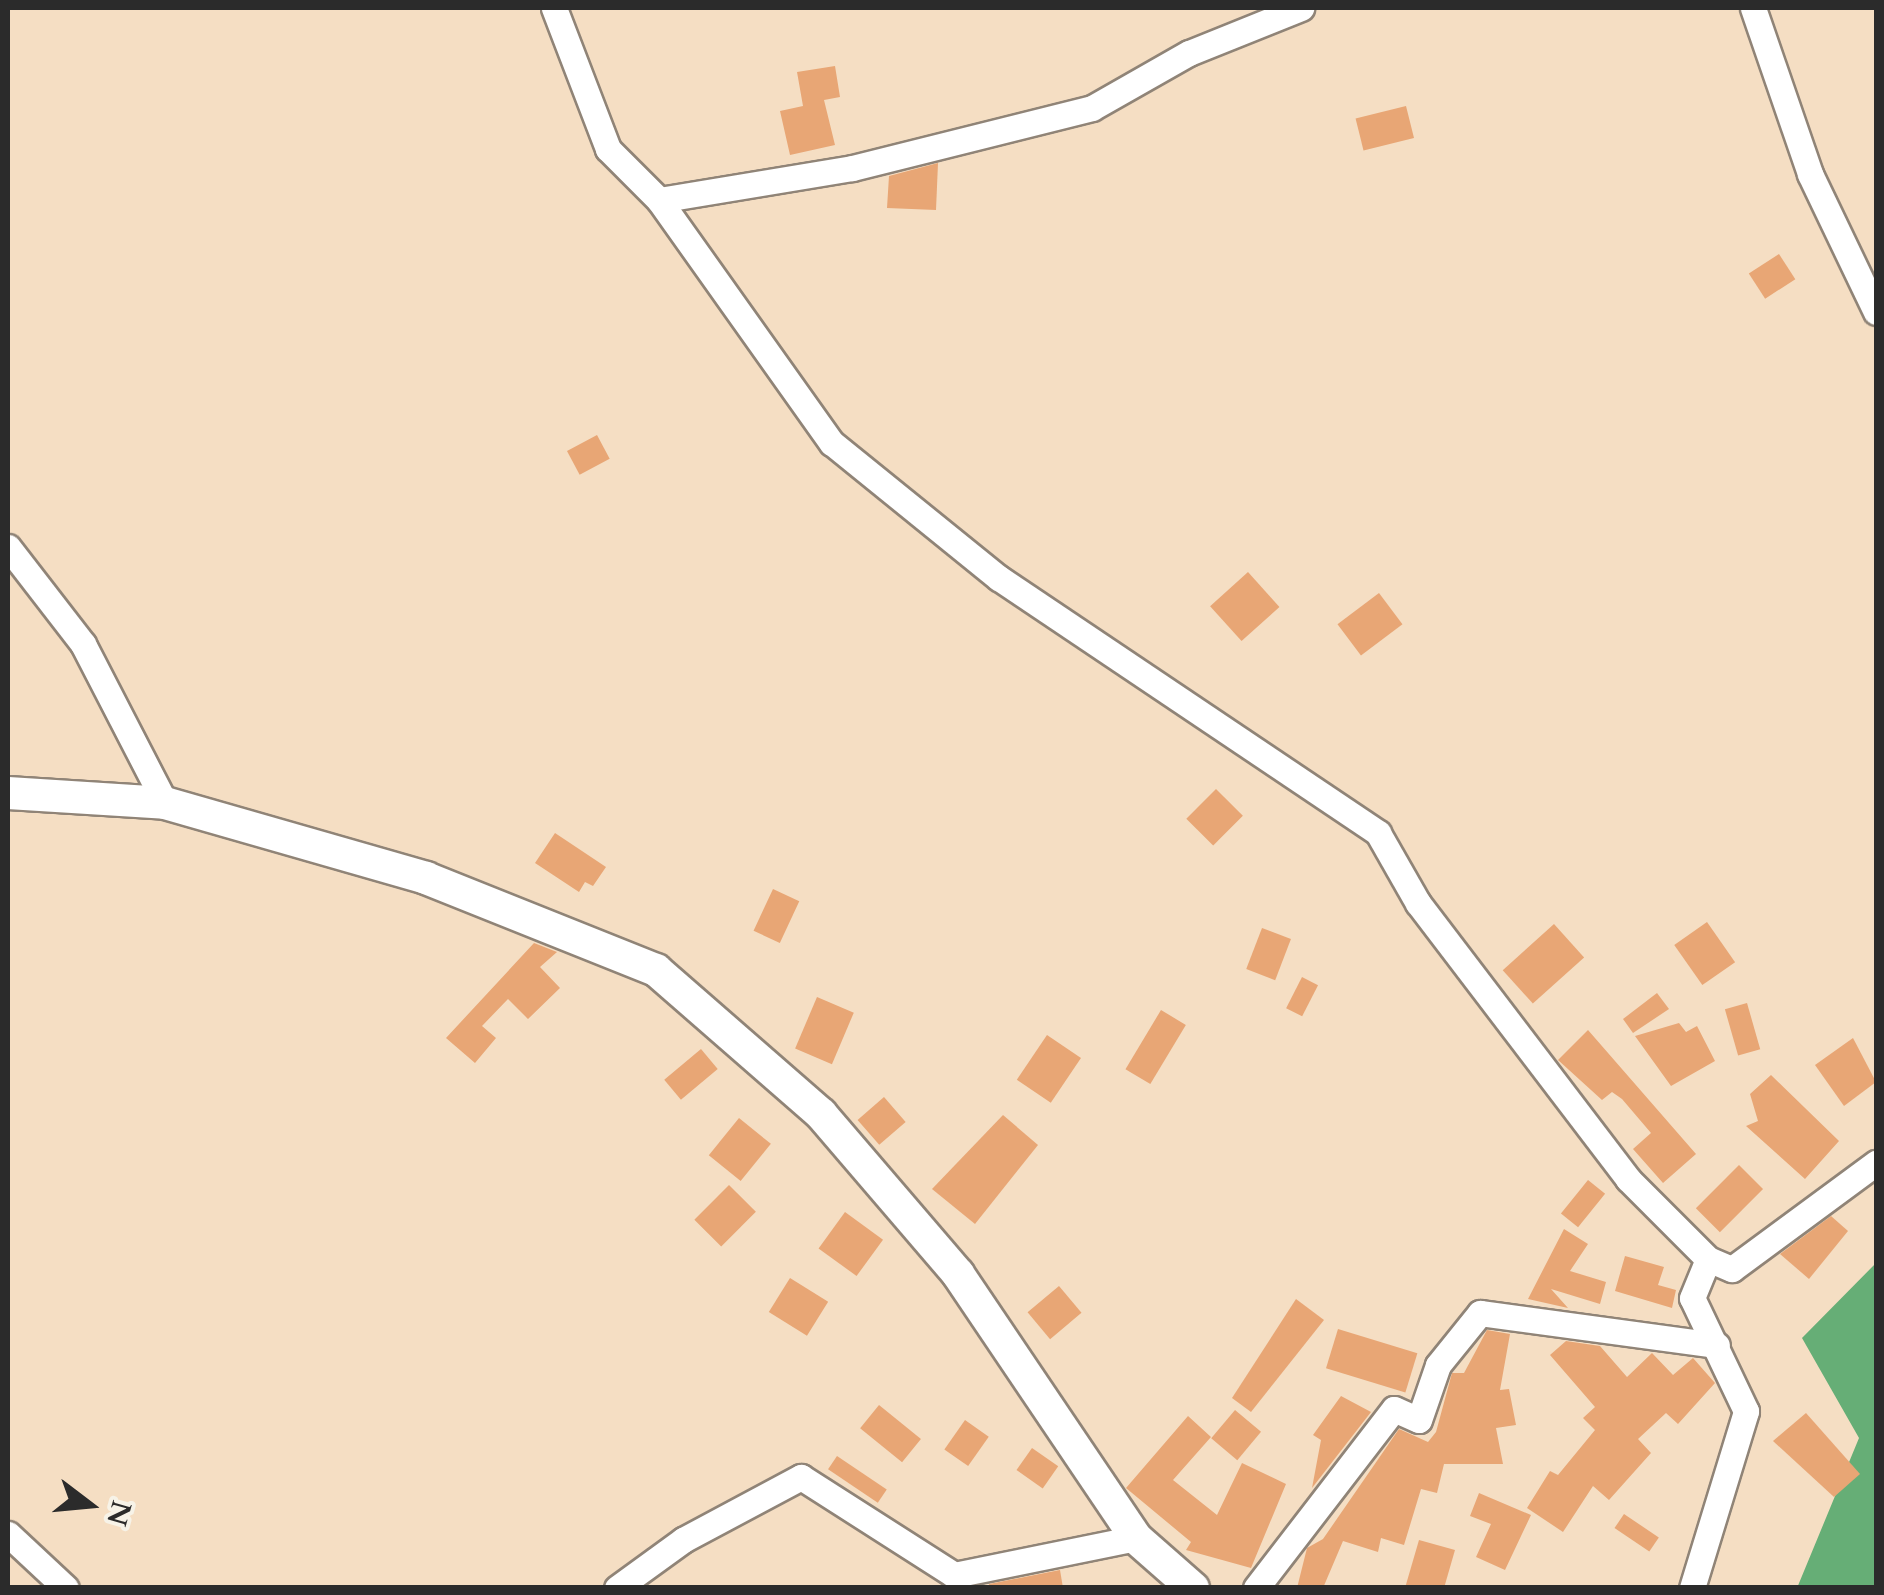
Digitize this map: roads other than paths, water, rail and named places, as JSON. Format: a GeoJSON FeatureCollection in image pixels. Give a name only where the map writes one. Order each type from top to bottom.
{"type":"FeatureCollection","features":[{"type":"Feature","properties":{"kind":"street"},"geometry":{"type":"LineString","coordinates":[[554,8],[608,148],[659,200],[832,443],[998,578],[1378,834],[1418,903],[1628,1179],[1708,1259],[1732,1269],[1876,1163]]}},
{"type":"Feature","properties":{"kind":"street"},"geometry":{"type":"LineString","coordinates":[[659,200],[852,168],[1092,108],[1190,52],[1302,8]]}},
{"type":"Feature","properties":{"kind":"street"},"geometry":{"type":"LineString","coordinates":[[1753,8],[1822,204],[1876,312]]}},
{"type":"Feature","properties":{"kind":"street"},"geometry":{"type":"LineString","coordinates":[[8,547],[84,644],[165,803]]}},
{"type":"Feature","properties":{"kind":"street"},"geometry":{"type":"LineString","coordinates":[[8,792],[165,803],[426,878],[656,970],[821,1114],[958,1274],[1136,1538],[1193,1588]]}},
{"type":"Feature","properties":{"kind":"street"},"geometry":{"type":"LineString","coordinates":[[1692,1588],[1746,1411],[1692,1298],[1708,1259]]}},
{"type":"Feature","properties":{"kind":"street"},"geometry":{"type":"LineString","coordinates":[[1256,1588],[1394,1409],[1420,1420],[1438,1365],[1480,1312],[1717,1345]]}},
{"type":"Feature","properties":{"kind":"street"},"geometry":{"type":"LineString","coordinates":[[618,1588],[683,1540],[801,1477],[954,1574],[1136,1538]]}},
{"type":"Feature","properties":{"kind":"street"},"geometry":{"type":"LineString","coordinates":[[8,1534],[66,1588]]}}]}
